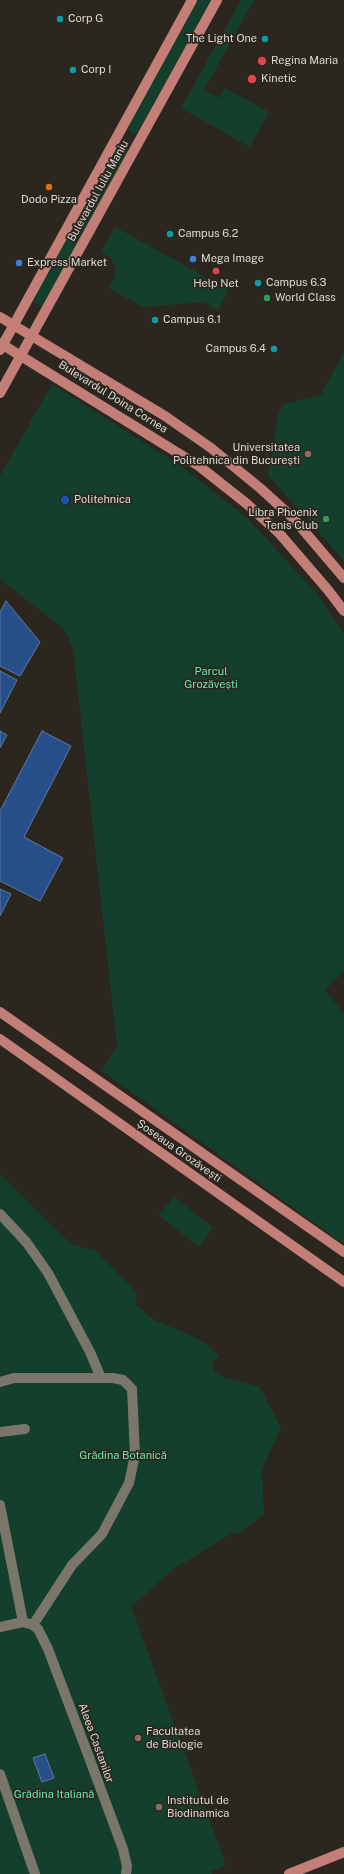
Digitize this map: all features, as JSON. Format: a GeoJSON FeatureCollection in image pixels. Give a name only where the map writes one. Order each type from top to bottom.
{"type":"FeatureCollection","features":[{"type":"Feature","properties":{"kind":"main road","name":"Bulevardul Iuliu Maniu"},"geometry":{"type":"LineString","coordinates":[[1,346],[14,325],[192,0]]}},
{"type":"Feature","properties":{"kind":"main road","name":"Bulevardul Iuliu Maniu"},"geometry":{"type":"LineString","coordinates":[[0,393],[217,0]]}},
{"type":"Feature","properties":{"kind":"main road","name":"Bulevardul Doina Cornea"},"geometry":{"type":"LineString","coordinates":[[0,317],[166,416],[211,448],[260,488],[293,518],[344,578]]}},
{"type":"Feature","properties":{"kind":"main road","name":"Bulevardul Doina Cornea"},"geometry":{"type":"LineString","coordinates":[[1,346],[21,355],[199,466],[247,504],[279,533],[344,611]]}},
{"type":"Feature","properties":{"kind":"main road","name":"Șoseaua Grozăvești"},"geometry":{"type":"LineString","coordinates":[[0,1012],[344,1252]]}},
{"type":"Feature","properties":{"kind":"main road","name":"Șoseaua Grozăvești"},"geometry":{"type":"LineString","coordinates":[[0,1039],[344,1282]]}},
{"type":"Feature","properties":{"kind":"main road"},"geometry":{"type":"LineString","coordinates":[[290,1874],[344,1852]]}},
{"type":"Feature","properties":{"kind":"street"},"geometry":{"type":"LineString","coordinates":[[0,1214],[27,1242],[48,1273],[87,1346],[101,1378]]}},
{"type":"Feature","properties":{"kind":"street"},"geometry":{"type":"LineString","coordinates":[[0,1382],[14,1378],[101,1378],[123,1380],[132,1389],[135,1455],[129,1483],[102,1534],[72,1565],[28,1624],[0,1627]]}},
{"type":"Feature","properties":{"kind":"street"},"geometry":{"type":"LineString","coordinates":[[0,1432],[25,1429]]}},
{"type":"Feature","properties":{"kind":"street"},"geometry":{"type":"LineString","coordinates":[[0,1505],[28,1624]]}},
{"type":"Feature","properties":{"kind":"street","name":"Aleea Castanilor"},"geometry":{"type":"LineString","coordinates":[[28,1624],[38,1629],[48,1649],[123,1850],[127,1866],[126,1874]]}},
{"type":"Feature","properties":{"kind":"street"},"geometry":{"type":"LineString","coordinates":[[0,1774],[35,1874]]}},
{"type":"Feature","properties":{"kind":"green space"},"geometry":{"type":"Polygon","coordinates":[[[198,0],[211,0],[138,132],[134,134],[130,132],[128,127],[198,0]]]}},
{"type":"Feature","properties":{"kind":"green space"},"geometry":{"type":"Polygon","coordinates":[[[241,0],[254,0],[204,90],[219,98],[225,88],[269,112],[250,147],[181,108],[241,0]]]}},
{"type":"Feature","properties":{"kind":"green space"},"geometry":{"type":"Polygon","coordinates":[[[123,143],[128,146],[128,151],[43,307],[32,301],[119,144],[123,143]]]}},
{"type":"Feature","properties":{"kind":"green space"},"geometry":{"type":"Polygon","coordinates":[[[115,227],[229,290],[218,310],[204,302],[143,307],[109,288],[115,276],[115,266],[111,258],[101,252],[115,227]]]}},
{"type":"Feature","properties":{"kind":"green space","name":"Universitatea Politehnica din București"},"geometry":{"type":"Polygon","coordinates":[[[344,352],[344,561],[268,475],[278,415],[284,404],[321,395],[344,352]]]}},
{"type":"Feature","properties":{"kind":"green space","name":"Parcul Grozăvești"},"geometry":{"type":"Polygon","coordinates":[[[52,384],[182,467],[248,519],[316,593],[344,633],[344,971],[325,990],[344,1014],[344,1244],[102,1071],[117,1046],[73,648],[64,629],[0,579],[0,476],[52,384]]]}},
{"type":"Feature","properties":{"kind":"green space","name":"Grădina Botanică"},"geometry":{"type":"Polygon","coordinates":[[[0,1174],[71,1244],[96,1251],[137,1293],[136,1305],[154,1320],[192,1336],[206,1344],[219,1357],[212,1363],[214,1371],[223,1377],[260,1387],[281,1428],[262,1469],[264,1514],[237,1535],[234,1532],[172,1570],[131,1607],[226,1865],[211,1871],[212,1874],[0,1874],[0,1174]]]}},
{"type":"Feature","properties":{"kind":"green space"},"geometry":{"type":"Polygon","coordinates":[[[174,1197],[213,1228],[199,1247],[159,1215],[174,1197]]]}},
{"type":"Feature","properties":{"kind":"water"},"geometry":{"type":"Polygon","coordinates":[[[6,601],[40,642],[20,676],[0,666],[0,612],[6,601]]]}},
{"type":"Feature","properties":{"kind":"water"},"geometry":{"type":"Polygon","coordinates":[[[0,671],[17,680],[0,713],[0,671]]]}},
{"type":"Feature","properties":{"kind":"water"},"geometry":{"type":"Polygon","coordinates":[[[0,731],[7,735],[0,748],[0,731]]]}},
{"type":"Feature","properties":{"kind":"water"},"geometry":{"type":"Polygon","coordinates":[[[42,731],[71,746],[24,837],[63,858],[40,901],[0,881],[0,811],[42,731]]]}},
{"type":"Feature","properties":{"kind":"water"},"geometry":{"type":"Polygon","coordinates":[[[0,889],[11,894],[0,916],[0,889]]]}},
{"type":"Feature","properties":{"kind":"water"},"geometry":{"type":"Polygon","coordinates":[[[45,1754],[54,1778],[42,1782],[33,1758],[45,1754]]]}},
{"type":"Feature","properties":{"kind":"place","name":"Corp G"},"geometry":{"type":"Point","coordinates":[60,19]}},
{"type":"Feature","properties":{"kind":"place","name":"The Light One"},"geometry":{"type":"Point","coordinates":[265,39]}},
{"type":"Feature","properties":{"kind":"place","name":"Regina Maria"},"geometry":{"type":"Point","coordinates":[262,61]}},
{"type":"Feature","properties":{"kind":"place","name":"Corp I"},"geometry":{"type":"Point","coordinates":[73,70]}},
{"type":"Feature","properties":{"kind":"place","name":"Kinetic"},"geometry":{"type":"Point","coordinates":[252,79]}},
{"type":"Feature","properties":{"kind":"place","name":"Dodo Pizza"},"geometry":{"type":"Point","coordinates":[49,187]}},
{"type":"Feature","properties":{"kind":"place","name":"Campus 6.2"},"geometry":{"type":"Point","coordinates":[170,234]}},
{"type":"Feature","properties":{"kind":"place","name":"Mega Image"},"geometry":{"type":"Point","coordinates":[193,259]}},
{"type":"Feature","properties":{"kind":"place","name":"Express Market"},"geometry":{"type":"Point","coordinates":[19,263]}},
{"type":"Feature","properties":{"kind":"place","name":"Help Net"},"geometry":{"type":"Point","coordinates":[216,271]}},
{"type":"Feature","properties":{"kind":"place","name":"Campus 6.3"},"geometry":{"type":"Point","coordinates":[258,283]}},
{"type":"Feature","properties":{"kind":"place","name":"World Class"},"geometry":{"type":"Point","coordinates":[267,298]}},
{"type":"Feature","properties":{"kind":"place","name":"Campus 6.1"},"geometry":{"type":"Point","coordinates":[155,320]}},
{"type":"Feature","properties":{"kind":"place","name":"Campus 6.4"},"geometry":{"type":"Point","coordinates":[274,349]}},
{"type":"Feature","properties":{"kind":"place","name":"Universitatea Politehnica din București"},"geometry":{"type":"Point","coordinates":[308,454]}},
{"type":"Feature","properties":{"kind":"place","name":"Politehnica"},"geometry":{"type":"Point","coordinates":[65,500]}},
{"type":"Feature","properties":{"kind":"place","name":"Libra Phoenix Tenis Club"},"geometry":{"type":"Point","coordinates":[326,519]}},
{"type":"Feature","properties":{"kind":"place","name":"Facultatea de Biologie"},"geometry":{"type":"Point","coordinates":[138,1738]}},
{"type":"Feature","properties":{"kind":"place","name":"Institutul de Biodinamica"},"geometry":{"type":"Point","coordinates":[159,1807]}},
{"type":"Feature","properties":{"kind":"park label","name":"Grădina Italiană"},"geometry":{"type":"Point","coordinates":[54,1795]}}]}
